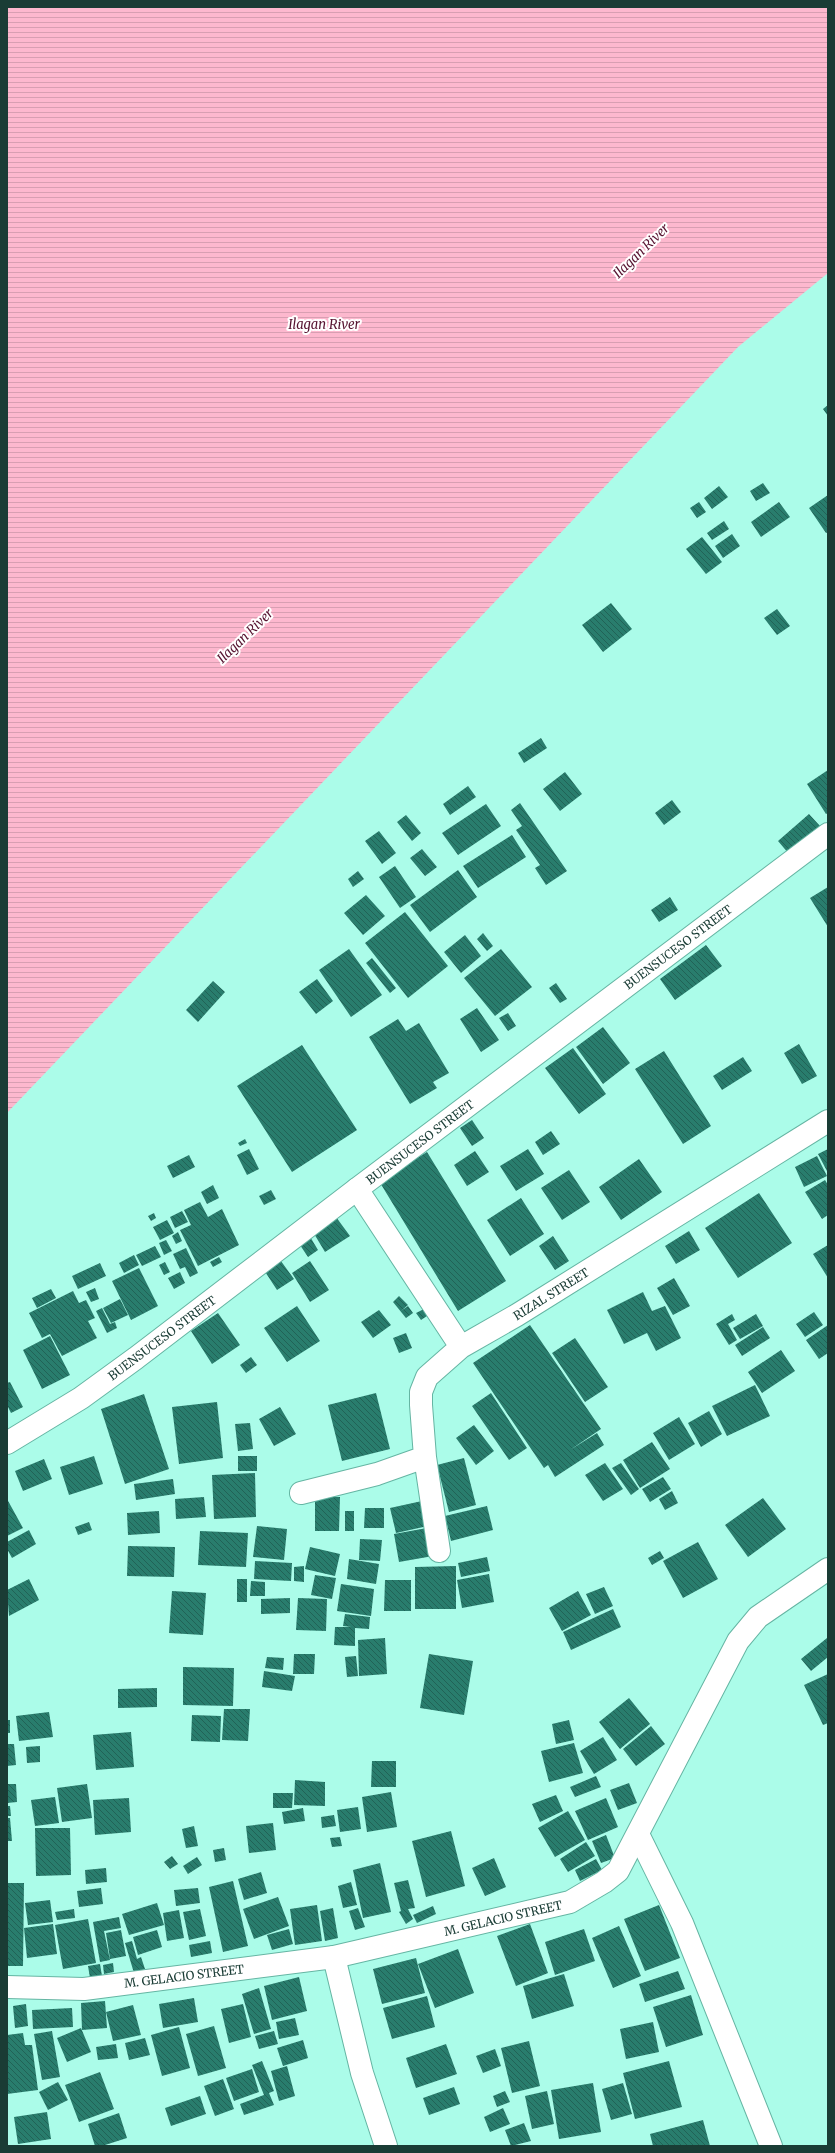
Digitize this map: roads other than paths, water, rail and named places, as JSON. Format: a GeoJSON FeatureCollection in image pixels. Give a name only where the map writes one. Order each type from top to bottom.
{"type":"FeatureCollection","features":[{"type":"Feature","properties":{"kind":"street","name":"BUENSUCESO STREET"},"geometry":{"type":"LineString","coordinates":[[7,1443],[87,1394],[356,1189],[828,834]]}},
{"type":"Feature","properties":{"kind":"street","name":"RIZAL STREET"},"geometry":{"type":"LineString","coordinates":[[438,1551],[425,1457],[421,1392],[427,1377],[461,1347],[517,1315],[828,1121]]}},
{"type":"Feature","properties":{"kind":"street"},"geometry":{"type":"LineString","coordinates":[[356,1189],[461,1347]]}},
{"type":"Feature","properties":{"kind":"street"},"geometry":{"type":"LineString","coordinates":[[301,1493],[377,1474],[425,1457]]}},
{"type":"Feature","properties":{"kind":"street","name":"M. GELACIO STREET"},"geometry":{"type":"LineString","coordinates":[[7,1987],[84,1989],[334,1958],[570,1902],[604,1882],[618,1871],[738,1641],[758,1617],[828,1569]]}},
{"type":"Feature","properties":{"kind":"street"},"geometry":{"type":"LineString","coordinates":[[638,1834],[682,1923],[771,2146]]}},
{"type":"Feature","properties":{"kind":"street"},"geometry":{"type":"LineString","coordinates":[[334,1958],[362,2073],[386,2146]]}},
{"type":"Feature","properties":{"kind":"water","name":"Ilagan River"},"geometry":{"type":"Polygon","coordinates":[[[7,7],[828,7],[828,273],[738,347],[7,1113],[7,7]]]}}]}
